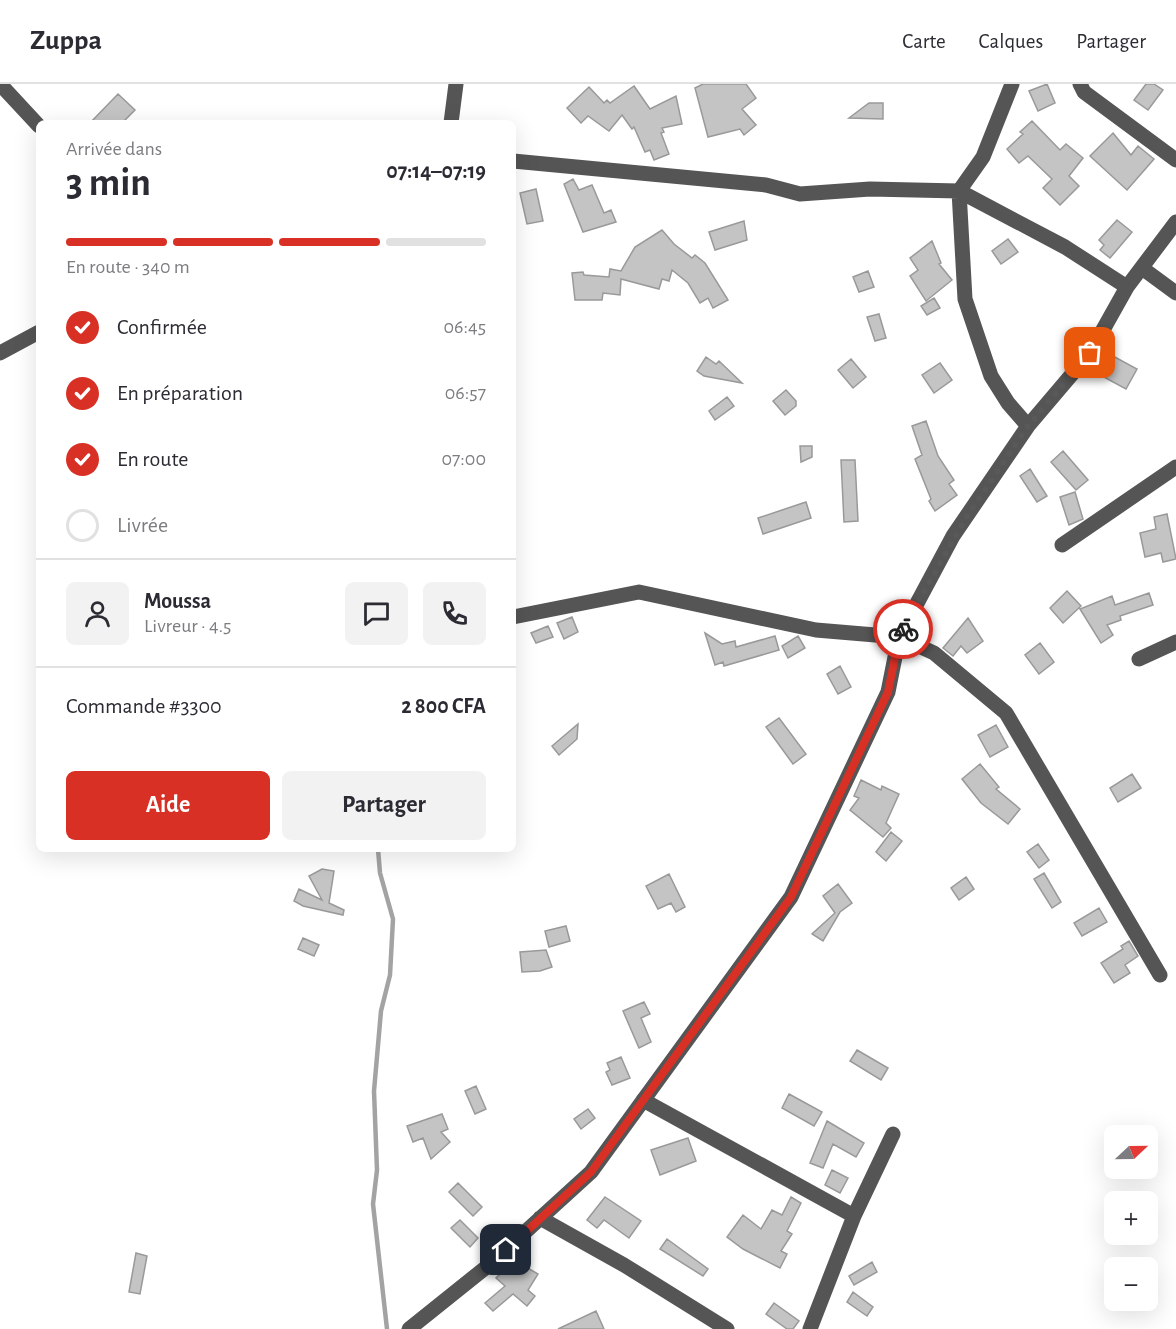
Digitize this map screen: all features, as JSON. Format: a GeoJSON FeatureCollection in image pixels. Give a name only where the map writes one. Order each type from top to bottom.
{"type":"FeatureCollection","features":[{"type":"Feature","properties":{"kind":"street"},"geometry":{"type":"LineString","coordinates":[[0,84],[36,123]]}},
{"type":"Feature","properties":{"kind":"street"},"geometry":{"type":"LineString","coordinates":[[451,120],[456,84]]}},
{"type":"Feature","properties":{"kind":"street"},"geometry":{"type":"LineString","coordinates":[[1011,84],[983,157],[959,191],[965,299],[991,376],[1008,403],[1028,426]]}},
{"type":"Feature","properties":{"kind":"street"},"geometry":{"type":"LineString","coordinates":[[1080,84],[1084,92],[1176,160]]}},
{"type":"Feature","properties":{"kind":"street"},"geometry":{"type":"LineString","coordinates":[[516,162],[766,185],[800,194],[870,189],[959,191],[1065,247],[1127,287]]}},
{"type":"Feature","properties":{"kind":"street"},"geometry":{"type":"LineString","coordinates":[[409,1329],[489,1265],[591,1172],[791,897],[888,692],[899,637],[953,536],[1028,426],[1090,353],[1127,287],[1176,222]]}},
{"type":"Feature","properties":{"kind":"street"},"geometry":{"type":"LineString","coordinates":[[1142,268],[1176,293]]}},
{"type":"Feature","properties":{"kind":"street"},"geometry":{"type":"LineString","coordinates":[[0,353],[36,334]]}},
{"type":"Feature","properties":{"kind":"street"},"geometry":{"type":"LineString","coordinates":[[1062,545],[1176,467]]}},
{"type":"Feature","properties":{"kind":"street"},"geometry":{"type":"LineString","coordinates":[[516,616],[639,592],[816,630],[899,637],[934,653],[1006,712],[1160,975]]}},
{"type":"Feature","properties":{"kind":"street"},"geometry":{"type":"LineString","coordinates":[[1139,659],[1176,642]]}},
{"type":"Feature","properties":{"kind":"street"},"geometry":{"type":"LineString","coordinates":[[643,1100],[854,1216]]}},
{"type":"Feature","properties":{"kind":"street"},"geometry":{"type":"LineString","coordinates":[[810,1329],[854,1216],[893,1134]]}},
{"type":"Feature","properties":{"kind":"street"},"geometry":{"type":"LineString","coordinates":[[540,1218],[624,1265],[727,1329]]}},
{"type":"Feature","properties":{"kind":"building"},"geometry":{"type":"Polygon","coordinates":[[[703,84],[746,84],[756,98],[742,109],[756,125],[744,135],[740,129],[708,137],[695,88],[703,84]]]}},
{"type":"Feature","properties":{"kind":"building"},"geometry":{"type":"Polygon","coordinates":[[[1047,84],[1055,103],[1038,111],[1029,91],[1047,84]]]}},
{"type":"Feature","properties":{"kind":"building"},"geometry":{"type":"Polygon","coordinates":[[[1146,84],[1154,84],[1163,90],[1148,110],[1134,100],[1146,84]]]}},
{"type":"Feature","properties":{"kind":"building"},"geometry":{"type":"Polygon","coordinates":[[[634,86],[650,109],[676,96],[682,124],[662,128],[664,132],[661,133],[669,154],[654,160],[650,150],[645,152],[634,127],[632,129],[622,115],[609,131],[588,116],[581,123],[567,108],[589,87],[604,103],[607,100],[610,103],[634,86]]]}},
{"type":"Feature","properties":{"kind":"building"},"geometry":{"type":"Polygon","coordinates":[[[118,94],[135,110],[125,120],[93,120],[118,94]]]}},
{"type":"Feature","properties":{"kind":"building"},"geometry":{"type":"Polygon","coordinates":[[[869,103],[883,103],[883,119],[849,118],[869,103]]]}},
{"type":"Feature","properties":{"kind":"building"},"geometry":{"type":"Polygon","coordinates":[[[1032,121],[1060,150],[1066,144],[1083,158],[1069,176],[1079,186],[1060,205],[1043,188],[1052,179],[1028,156],[1019,163],[1007,149],[1023,134],[1020,132],[1032,121]]]}},
{"type":"Feature","properties":{"kind":"building"},"geometry":{"type":"Polygon","coordinates":[[[1113,133],[1131,155],[1138,146],[1154,159],[1127,190],[1090,156],[1113,133]]]}},
{"type":"Feature","properties":{"kind":"building"},"geometry":{"type":"Polygon","coordinates":[[[573,179],[579,190],[592,185],[604,213],[611,210],[616,222],[583,232],[564,184],[573,179]]]}},
{"type":"Feature","properties":{"kind":"building"},"geometry":{"type":"Polygon","coordinates":[[[536,189],[543,221],[527,224],[520,193],[536,189]]]}},
{"type":"Feature","properties":{"kind":"building"},"geometry":{"type":"Polygon","coordinates":[[[1117,220],[1132,232],[1110,258],[1100,250],[1104,245],[1099,240],[1117,220]]]}},
{"type":"Feature","properties":{"kind":"building"},"geometry":{"type":"Polygon","coordinates":[[[744,221],[747,240],[715,250],[709,232],[744,221]]]}},
{"type":"Feature","properties":{"kind":"building"},"geometry":{"type":"Polygon","coordinates":[[[662,230],[674,244],[692,258],[695,255],[705,263],[728,300],[713,308],[708,298],[700,303],[688,283],[672,270],[669,281],[662,279],[659,289],[621,279],[620,295],[603,293],[602,300],[575,300],[572,273],[583,272],[584,275],[609,277],[610,269],[621,271],[635,247],[662,230]]]}},
{"type":"Feature","properties":{"kind":"building"},"geometry":{"type":"Polygon","coordinates":[[[1008,239],[1018,252],[1001,264],[992,251],[1008,239]]]}},
{"type":"Feature","properties":{"kind":"building"},"geometry":{"type":"Polygon","coordinates":[[[932,241],[941,263],[939,264],[952,280],[926,301],[910,276],[918,270],[910,258],[932,241]]]}},
{"type":"Feature","properties":{"kind":"building"},"geometry":{"type":"Polygon","coordinates":[[[868,271],[874,287],[859,292],[853,277],[868,271]]]}},
{"type":"Feature","properties":{"kind":"building"},"geometry":{"type":"Polygon","coordinates":[[[934,298],[940,308],[927,315],[921,306],[934,298]]]}},
{"type":"Feature","properties":{"kind":"building"},"geometry":{"type":"Polygon","coordinates":[[[879,314],[886,338],[875,341],[867,317],[879,314]]]}},
{"type":"Feature","properties":{"kind":"building"},"geometry":{"type":"Polygon","coordinates":[[[1111,355],[1137,369],[1126,389],[1100,375],[1111,355]]]}},
{"type":"Feature","properties":{"kind":"building"},"geometry":{"type":"Polygon","coordinates":[[[706,357],[716,364],[719,361],[742,383],[704,376],[697,371],[706,357]]]}},
{"type":"Feature","properties":{"kind":"building"},"geometry":{"type":"Polygon","coordinates":[[[851,359],[866,377],[853,388],[838,370],[851,359]]]}},
{"type":"Feature","properties":{"kind":"building"},"geometry":{"type":"Polygon","coordinates":[[[940,363],[952,380],[934,393],[922,375],[940,363]]]}},
{"type":"Feature","properties":{"kind":"building"},"geometry":{"type":"Polygon","coordinates":[[[786,390],[796,401],[796,406],[785,415],[773,401],[786,390]]]}},
{"type":"Feature","properties":{"kind":"building"},"geometry":{"type":"Polygon","coordinates":[[[727,397],[734,406],[715,420],[709,411],[727,397]]]}},
{"type":"Feature","properties":{"kind":"building"},"geometry":{"type":"Polygon","coordinates":[[[926,421],[938,456],[954,480],[949,484],[957,495],[935,511],[929,501],[931,499],[915,459],[922,455],[912,426],[926,421]]]}},
{"type":"Feature","properties":{"kind":"building"},"geometry":{"type":"Polygon","coordinates":[[[800,446],[812,446],[812,457],[801,462],[800,446]]]}},
{"type":"Feature","properties":{"kind":"building"},"geometry":{"type":"Polygon","coordinates":[[[1063,451],[1088,480],[1076,490],[1051,462],[1063,451]]]}},
{"type":"Feature","properties":{"kind":"building"},"geometry":{"type":"Polygon","coordinates":[[[841,460],[855,460],[858,521],[844,522],[841,460]]]}},
{"type":"Feature","properties":{"kind":"building"},"geometry":{"type":"Polygon","coordinates":[[[1030,469],[1047,496],[1037,502],[1020,476],[1030,469]]]}},
{"type":"Feature","properties":{"kind":"building"},"geometry":{"type":"Polygon","coordinates":[[[1075,492],[1083,519],[1069,525],[1060,497],[1075,492]]]}},
{"type":"Feature","properties":{"kind":"building"},"geometry":{"type":"Polygon","coordinates":[[[806,502],[811,518],[763,534],[758,518],[806,502]]]}},
{"type":"Feature","properties":{"kind":"building"},"geometry":{"type":"Polygon","coordinates":[[[1167,514],[1176,559],[1163,562],[1161,553],[1145,557],[1140,533],[1156,529],[1154,517],[1167,514]]]}},
{"type":"Feature","properties":{"kind":"building"},"geometry":{"type":"Polygon","coordinates":[[[1067,591],[1081,606],[1063,623],[1050,608],[1067,591]]]}},
{"type":"Feature","properties":{"kind":"building"},"geometry":{"type":"Polygon","coordinates":[[[1149,593],[1153,605],[1120,616],[1121,620],[1107,625],[1113,635],[1101,643],[1080,609],[1112,596],[1115,605],[1149,593]]]}},
{"type":"Feature","properties":{"kind":"building"},"geometry":{"type":"Polygon","coordinates":[[[572,617],[578,632],[564,639],[557,623],[572,617]]]}},
{"type":"Feature","properties":{"kind":"building"},"geometry":{"type":"Polygon","coordinates":[[[968,618],[983,641],[967,653],[961,646],[953,656],[943,648],[968,618]]]}},
{"type":"Feature","properties":{"kind":"building"},"geometry":{"type":"Polygon","coordinates":[[[548,626],[553,637],[536,643],[531,633],[548,626]]]}},
{"type":"Feature","properties":{"kind":"building"},"geometry":{"type":"Polygon","coordinates":[[[705,633],[722,644],[735,641],[736,647],[775,636],[779,650],[724,666],[723,662],[715,665],[705,633]]]}},
{"type":"Feature","properties":{"kind":"building"},"geometry":{"type":"Polygon","coordinates":[[[798,636],[805,648],[788,658],[782,646],[798,636]]]}},
{"type":"Feature","properties":{"kind":"building"},"geometry":{"type":"Polygon","coordinates":[[[1040,643],[1054,662],[1039,674],[1025,655],[1040,643]]]}},
{"type":"Feature","properties":{"kind":"building"},"geometry":{"type":"Polygon","coordinates":[[[840,666],[851,687],[838,694],[827,674],[840,666]]]}},
{"type":"Feature","properties":{"kind":"building"},"geometry":{"type":"Polygon","coordinates":[[[779,718],[806,754],[793,764],[766,727],[779,718]]]}},
{"type":"Feature","properties":{"kind":"building"},"geometry":{"type":"Polygon","coordinates":[[[578,724],[577,739],[559,755],[552,746],[578,724]]]}},
{"type":"Feature","properties":{"kind":"building"},"geometry":{"type":"Polygon","coordinates":[[[996,725],[1008,747],[990,757],[978,735],[996,725]]]}},
{"type":"Feature","properties":{"kind":"building"},"geometry":{"type":"Polygon","coordinates":[[[980,764],[999,787],[996,789],[1020,809],[1008,824],[981,803],[962,779],[980,764]]]}},
{"type":"Feature","properties":{"kind":"building"},"geometry":{"type":"Polygon","coordinates":[[[1132,774],[1141,788],[1118,802],[1110,788],[1132,774]]]}},
{"type":"Feature","properties":{"kind":"building"},"geometry":{"type":"Polygon","coordinates":[[[861,780],[881,790],[882,786],[899,794],[886,823],[891,828],[883,837],[850,810],[859,798],[854,796],[861,780]]]}},
{"type":"Feature","properties":{"kind":"building"},"geometry":{"type":"Polygon","coordinates":[[[891,832],[902,841],[886,861],[876,852],[891,832]]]}},
{"type":"Feature","properties":{"kind":"building"},"geometry":{"type":"Polygon","coordinates":[[[1038,844],[1049,860],[1039,868],[1027,852],[1038,844]]]}},
{"type":"Feature","properties":{"kind":"building"},"geometry":{"type":"Polygon","coordinates":[[[322,869],[334,871],[329,903],[344,910],[343,915],[303,906],[294,901],[299,889],[322,900],[309,876],[322,869]]]}},
{"type":"Feature","properties":{"kind":"building"},"geometry":{"type":"Polygon","coordinates":[[[1044,873],[1061,902],[1052,908],[1034,879],[1044,873]]]}},
{"type":"Feature","properties":{"kind":"building"},"geometry":{"type":"Polygon","coordinates":[[[669,874],[685,907],[676,912],[671,903],[658,909],[646,886],[669,874]]]}},
{"type":"Feature","properties":{"kind":"building"},"geometry":{"type":"Polygon","coordinates":[[[966,877],[974,889],[959,900],[951,888],[966,877]]]}},
{"type":"Feature","properties":{"kind":"building"},"geometry":{"type":"Polygon","coordinates":[[[838,884],[852,903],[840,912],[823,941],[812,934],[835,913],[823,896],[838,884]]]}},
{"type":"Feature","properties":{"kind":"building"},"geometry":{"type":"Polygon","coordinates":[[[1099,908],[1107,922],[1082,936],[1074,923],[1099,908]]]}},
{"type":"Feature","properties":{"kind":"building"},"geometry":{"type":"Polygon","coordinates":[[[566,926],[570,941],[549,947],[545,931],[566,926]]]}},
{"type":"Feature","properties":{"kind":"building"},"geometry":{"type":"Polygon","coordinates":[[[303,938],[319,945],[314,956],[298,949],[303,938]]]}},
{"type":"Feature","properties":{"kind":"building"},"geometry":{"type":"Polygon","coordinates":[[[1129,941],[1138,956],[1125,965],[1130,973],[1114,983],[1101,963],[1123,949],[1121,946],[1129,941]]]}},
{"type":"Feature","properties":{"kind":"building"},"geometry":{"type":"Polygon","coordinates":[[[546,950],[552,967],[540,971],[522,972],[520,952],[546,950]]]}},
{"type":"Feature","properties":{"kind":"building"},"geometry":{"type":"Polygon","coordinates":[[[644,1002],[650,1014],[641,1018],[651,1042],[639,1048],[623,1011],[644,1002]]]}},
{"type":"Feature","properties":{"kind":"building"},"geometry":{"type":"Polygon","coordinates":[[[857,1050],[888,1068],[881,1080],[850,1061],[857,1050]]]}},
{"type":"Feature","properties":{"kind":"building"},"geometry":{"type":"Polygon","coordinates":[[[621,1057],[630,1078],[612,1085],[606,1072],[610,1070],[607,1063],[621,1057]]]}},
{"type":"Feature","properties":{"kind":"building"},"geometry":{"type":"Polygon","coordinates":[[[476,1086],[486,1109],[475,1114],[465,1091],[476,1086]]]}},
{"type":"Feature","properties":{"kind":"building"},"geometry":{"type":"Polygon","coordinates":[[[789,1094],[822,1112],[814,1126],[782,1108],[789,1094]]]}},
{"type":"Feature","properties":{"kind":"building"},"geometry":{"type":"Polygon","coordinates":[[[588,1109],[595,1118],[581,1129],[574,1119],[588,1109]]]}},
{"type":"Feature","properties":{"kind":"building"},"geometry":{"type":"Polygon","coordinates":[[[442,1114],[448,1129],[441,1132],[450,1142],[431,1159],[423,1138],[413,1142],[407,1126],[442,1114]]]}},
{"type":"Feature","properties":{"kind":"building"},"geometry":{"type":"Polygon","coordinates":[[[827,1121],[864,1143],[856,1157],[833,1144],[823,1168],[810,1163],[827,1121]]]}},
{"type":"Feature","properties":{"kind":"building"},"geometry":{"type":"Polygon","coordinates":[[[688,1138],[696,1161],[660,1175],[651,1150],[688,1138]]]}},
{"type":"Feature","properties":{"kind":"building"},"geometry":{"type":"Polygon","coordinates":[[[832,1170],[848,1178],[840,1193],[825,1185],[832,1170]]]}},
{"type":"Feature","properties":{"kind":"building"},"geometry":{"type":"Polygon","coordinates":[[[458,1183],[482,1207],[473,1216],[449,1192],[458,1183]]]}},
{"type":"Feature","properties":{"kind":"building"},"geometry":{"type":"Polygon","coordinates":[[[605,1197],[641,1221],[629,1238],[604,1220],[597,1228],[587,1220],[605,1197]]]}},
{"type":"Feature","properties":{"kind":"building"},"geometry":{"type":"Polygon","coordinates":[[[791,1197],[801,1203],[787,1231],[792,1234],[781,1251],[787,1254],[780,1268],[743,1249],[727,1237],[743,1215],[761,1229],[772,1210],[782,1215],[791,1197]]]}},
{"type":"Feature","properties":{"kind":"building"},"geometry":{"type":"Polygon","coordinates":[[[460,1220],[478,1238],[470,1247],[451,1228],[460,1220]]]}},
{"type":"Feature","properties":{"kind":"building"},"geometry":{"type":"Polygon","coordinates":[[[667,1239],[708,1269],[703,1276],[660,1249],[667,1239]]]}},
{"type":"Feature","properties":{"kind":"building"},"geometry":{"type":"Polygon","coordinates":[[[136,1253],[147,1256],[140,1294],[129,1292],[136,1253]]]}},
{"type":"Feature","properties":{"kind":"building"},"geometry":{"type":"Polygon","coordinates":[[[872,1262],[877,1272],[854,1285],[849,1276],[872,1262]]]}},
{"type":"Feature","properties":{"kind":"building"},"geometry":{"type":"Polygon","coordinates":[[[519,1263],[538,1274],[528,1290],[535,1296],[527,1306],[513,1294],[493,1311],[485,1303],[505,1286],[496,1278],[507,1267],[513,1272],[519,1263]]]}},
{"type":"Feature","properties":{"kind":"building"},"geometry":{"type":"Polygon","coordinates":[[[853,1292],[873,1307],[867,1316],[847,1302],[853,1292]]]}},
{"type":"Feature","properties":{"kind":"building"},"geometry":{"type":"Polygon","coordinates":[[[774,1303],[799,1321],[793,1329],[787,1329],[766,1314],[774,1303]]]}},
{"type":"Feature","properties":{"kind":"building"},"geometry":{"type":"Polygon","coordinates":[[[596,1311],[604,1329],[558,1329],[596,1311]]]}},
{"type":"Feature","properties":{"kind":"waterway"},"geometry":{"type":"LineString","coordinates":[[378,852],[380,873],[393,919],[390,975],[381,1011],[374,1091],[377,1170],[373,1204],[387,1329]]}},
{"type":"Feature","properties":{"kind":"way so far"},"geometry":{"type":"LineString","coordinates":[[903,629],[953,536],[1028,426],[1090,353]]}},
{"type":"Feature","properties":{"kind":"route"},"geometry":{"type":"LineString","coordinates":[[506,1250],[591,1172],[734,971],[791,897],[888,692],[899,637],[903,629]]}}]}
